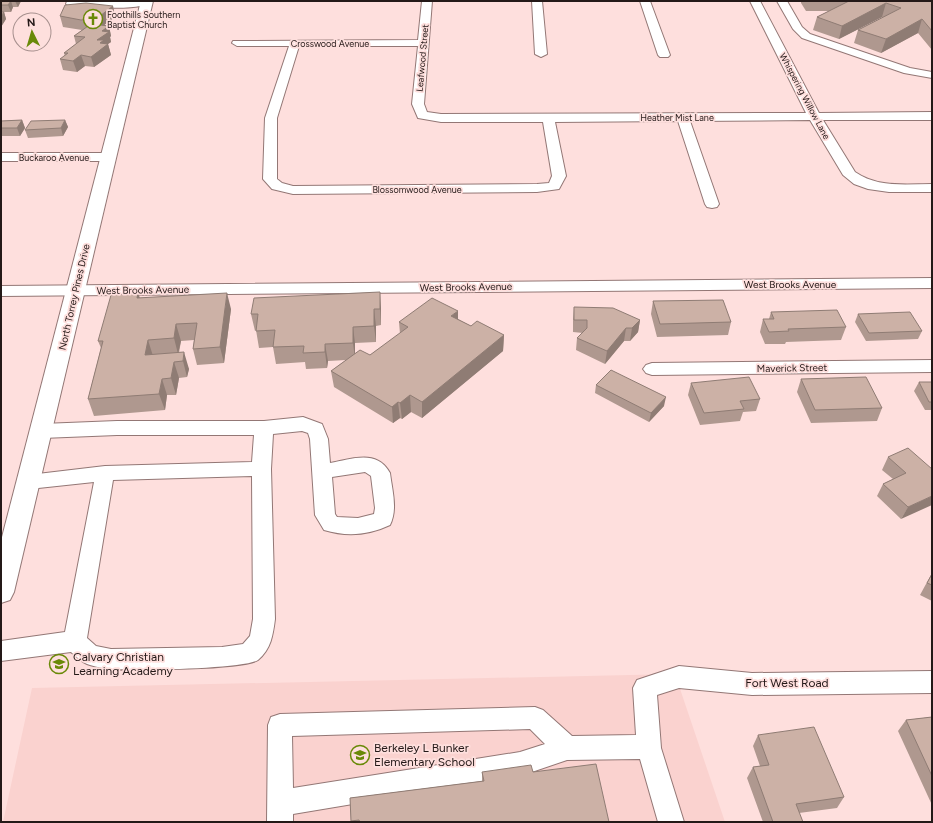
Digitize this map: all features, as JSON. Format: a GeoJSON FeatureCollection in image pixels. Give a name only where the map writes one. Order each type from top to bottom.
{"type":"FeatureCollection","features":[{"type":"Feature","properties":{"kind":"main road","name":"North Torrey Pines Drive"},"geometry":{"type":"LineString","coordinates":[[1,592],[42,432],[146,2]]}},
{"type":"Feature","properties":{"kind":"street"},"geometry":{"type":"LineString","coordinates":[[72,1],[71,4],[119,4],[146,2]]}},
{"type":"Feature","properties":{"kind":"street","name":"Leafwood Street"},"geometry":{"type":"LineString","coordinates":[[422,115],[418,104],[427,1]]}},
{"type":"Feature","properties":{"kind":"street"},"geometry":{"type":"LineString","coordinates":[[537,1],[541,54]]}},
{"type":"Feature","properties":{"kind":"street"},"geometry":{"type":"LineString","coordinates":[[645,1],[664,55]]}},
{"type":"Feature","properties":{"kind":"street","name":"Whispering Willow Lane"},"geometry":{"type":"LineString","coordinates":[[755,1],[814,116],[850,175],[856,181],[883,188],[932,188]]}},
{"type":"Feature","properties":{"kind":"street"},"geometry":{"type":"LineString","coordinates":[[782,1],[798,30],[806,36],[908,71],[932,74]]}},
{"type":"Feature","properties":{"kind":"street","name":"Crosswood Avenue"},"geometry":{"type":"LineString","coordinates":[[237,43],[424,43]]}},
{"type":"Feature","properties":{"kind":"street","name":"Blossomwood Avenue"},"geometry":{"type":"LineString","coordinates":[[295,43],[272,118],[270,179],[280,188],[293,190],[505,189],[554,186],[559,176],[548,118]]}},
{"type":"Feature","properties":{"kind":"street","name":"Heather Mist Lane"},"geometry":{"type":"LineString","coordinates":[[422,115],[441,118],[932,116]]}},
{"type":"Feature","properties":{"kind":"street"},"geometry":{"type":"LineString","coordinates":[[682,116],[712,204]]}},
{"type":"Feature","properties":{"kind":"street","name":"Buckaroo Avenue"},"geometry":{"type":"LineString","coordinates":[[1,157],[108,157]]}},
{"type":"Feature","properties":{"kind":"street"},"geometry":{"type":"LineString","coordinates":[[926,283],[932,296]]}},
{"type":"Feature","properties":{"kind":"street","name":"West Brooks Avenue"},"geometry":{"type":"LineString","coordinates":[[1,291],[926,283]]}},
{"type":"Feature","properties":{"kind":"street","name":"Maverick Street"},"geometry":{"type":"LineString","coordinates":[[652,369],[932,366]]}},
{"type":"Feature","properties":{"kind":"street"},"geometry":{"type":"LineString","coordinates":[[42,432],[117,428],[264,428],[303,424],[316,428],[320,439],[322,471]]}},
{"type":"Feature","properties":{"kind":"street"},"geometry":{"type":"LineString","coordinates":[[75,641],[90,655],[111,659],[222,657],[249,653],[261,640],[264,619],[261,469],[264,428]]}},
{"type":"Feature","properties":{"kind":"street"},"geometry":{"type":"LineString","coordinates":[[29,482],[105,473],[261,469]]}},
{"type":"Feature","properties":{"kind":"street"},"geometry":{"type":"LineString","coordinates":[[75,641],[105,473]]}},
{"type":"Feature","properties":{"kind":"street"},"geometry":{"type":"LineString","coordinates":[[1,651],[75,641]]}},
{"type":"Feature","properties":{"kind":"street","name":"Fort West Road"},"geometry":{"type":"LineString","coordinates":[[649,748],[645,688],[678,676],[752,684],[932,682]]}},
{"type":"Feature","properties":{"kind":"street"},"geometry":{"type":"LineString","coordinates":[[567,748],[535,718],[280,725],[280,812],[520,764],[567,748],[649,748],[671,822]]}},
{"type":"Feature","properties":{"kind":"shaded area","name":"Berkeley L Bunker Elementary School"},"geometry":{"type":"Polygon","coordinates":[[[675,674],[725,822],[3,822],[32,688],[675,674]]]}},
{"type":"Feature","properties":{"kind":"building"},"geometry":{"type":"Polygon","coordinates":[[[1,1],[11,1],[8,5],[1,5],[1,1]]]}},
{"type":"Feature","properties":{"kind":"building"},"geometry":{"type":"Polygon","coordinates":[[[849,1],[932,2],[932,31],[922,19],[886,39],[858,30],[901,8],[886,3],[842,26],[817,17],[849,1]]]}},
{"type":"Feature","properties":{"kind":"building"},"geometry":{"type":"Polygon","coordinates":[[[86,3],[113,6],[96,19],[81,20],[60,16],[65,5],[86,3]]]}},
{"type":"Feature","properties":{"kind":"building"},"geometry":{"type":"Polygon","coordinates":[[[91,24],[109,26],[102,31],[109,32],[97,40],[104,40],[100,43],[108,44],[91,57],[81,55],[73,61],[60,59],[68,53],[64,53],[85,37],[74,36],[91,24]]]}},
{"type":"Feature","properties":{"kind":"building"},"geometry":{"type":"Polygon","coordinates":[[[22,120],[17,128],[1,128],[1,121],[22,120]]]}},
{"type":"Feature","properties":{"kind":"building"},"geometry":{"type":"Polygon","coordinates":[[[65,120],[61,128],[25,130],[31,121],[65,120]]]}},
{"type":"Feature","properties":{"kind":"building"},"geometry":{"type":"Polygon","coordinates":[[[380,292],[380,309],[374,309],[374,326],[353,327],[353,343],[325,344],[325,352],[303,353],[304,346],[273,347],[275,330],[256,331],[258,314],[251,314],[254,298],[380,292]]]}},
{"type":"Feature","properties":{"kind":"building"},"geometry":{"type":"Polygon","coordinates":[[[138,293],[137,298],[227,293],[220,347],[193,349],[197,323],[176,324],[174,338],[148,340],[145,355],[184,352],[183,361],[174,362],[171,378],[162,379],[159,394],[88,399],[103,341],[98,341],[111,295],[138,293]]]}},
{"type":"Feature","properties":{"kind":"building"},"geometry":{"type":"Polygon","coordinates":[[[432,298],[458,311],[451,316],[471,326],[477,321],[504,335],[422,402],[410,395],[392,407],[331,371],[360,350],[370,355],[408,327],[399,322],[432,298]]]}},
{"type":"Feature","properties":{"kind":"building"},"geometry":{"type":"Polygon","coordinates":[[[723,300],[731,322],[660,324],[653,301],[723,300]]]}},
{"type":"Feature","properties":{"kind":"building"},"geometry":{"type":"Polygon","coordinates":[[[574,307],[613,308],[640,320],[632,328],[626,328],[607,351],[577,338],[587,328],[587,320],[574,320],[574,307]]]}},
{"type":"Feature","properties":{"kind":"building"},"geometry":{"type":"Polygon","coordinates":[[[837,310],[846,327],[788,329],[789,331],[769,332],[763,319],[774,319],[771,312],[837,310]]]}},
{"type":"Feature","properties":{"kind":"building"},"geometry":{"type":"Polygon","coordinates":[[[910,312],[922,331],[869,333],[858,314],[910,312]]]}},
{"type":"Feature","properties":{"kind":"building"},"geometry":{"type":"Polygon","coordinates":[[[611,370],[666,397],[651,413],[596,385],[611,370]]]}},
{"type":"Feature","properties":{"kind":"building"},"geometry":{"type":"Polygon","coordinates":[[[749,377],[760,399],[740,401],[744,409],[704,413],[691,383],[749,377]]]}},
{"type":"Feature","properties":{"kind":"building"},"geometry":{"type":"Polygon","coordinates":[[[866,377],[882,408],[815,410],[801,379],[866,377]]]}},
{"type":"Feature","properties":{"kind":"building"},"geometry":{"type":"Polygon","coordinates":[[[919,382],[932,382],[932,402],[929,402],[919,382]]]}},
{"type":"Feature","properties":{"kind":"building"},"geometry":{"type":"Polygon","coordinates":[[[908,448],[932,469],[932,496],[908,507],[883,484],[906,473],[888,457],[908,448]]]}},
{"type":"Feature","properties":{"kind":"building"},"geometry":{"type":"Polygon","coordinates":[[[932,574],[932,585],[927,583],[932,574]]]}},
{"type":"Feature","properties":{"kind":"building"},"geometry":{"type":"Polygon","coordinates":[[[932,717],[932,776],[906,720],[932,717]]]}},
{"type":"Feature","properties":{"kind":"building"},"geometry":{"type":"Polygon","coordinates":[[[814,727],[844,797],[796,804],[803,822],[773,822],[753,767],[769,765],[758,735],[814,727]]]}},
{"type":"Feature","properties":{"kind":"building"},"geometry":{"type":"Polygon","coordinates":[[[596,764],[609,822],[351,821],[350,798],[484,781],[482,772],[531,765],[533,772],[596,764]]]}},
{"type":"Feature","properties":{"kind":"place","name":"Foothills Southern Baptist Church"},"geometry":{"type":"Point","coordinates":[93,19]}},
{"type":"Feature","properties":{"kind":"place","name":"Calvary Christian Learning Academy"},"geometry":{"type":"Point","coordinates":[59,664]}},
{"type":"Feature","properties":{"kind":"place","name":"Berkeley L Bunker Elementary School"},"geometry":{"type":"Point","coordinates":[360,755]}}]}
